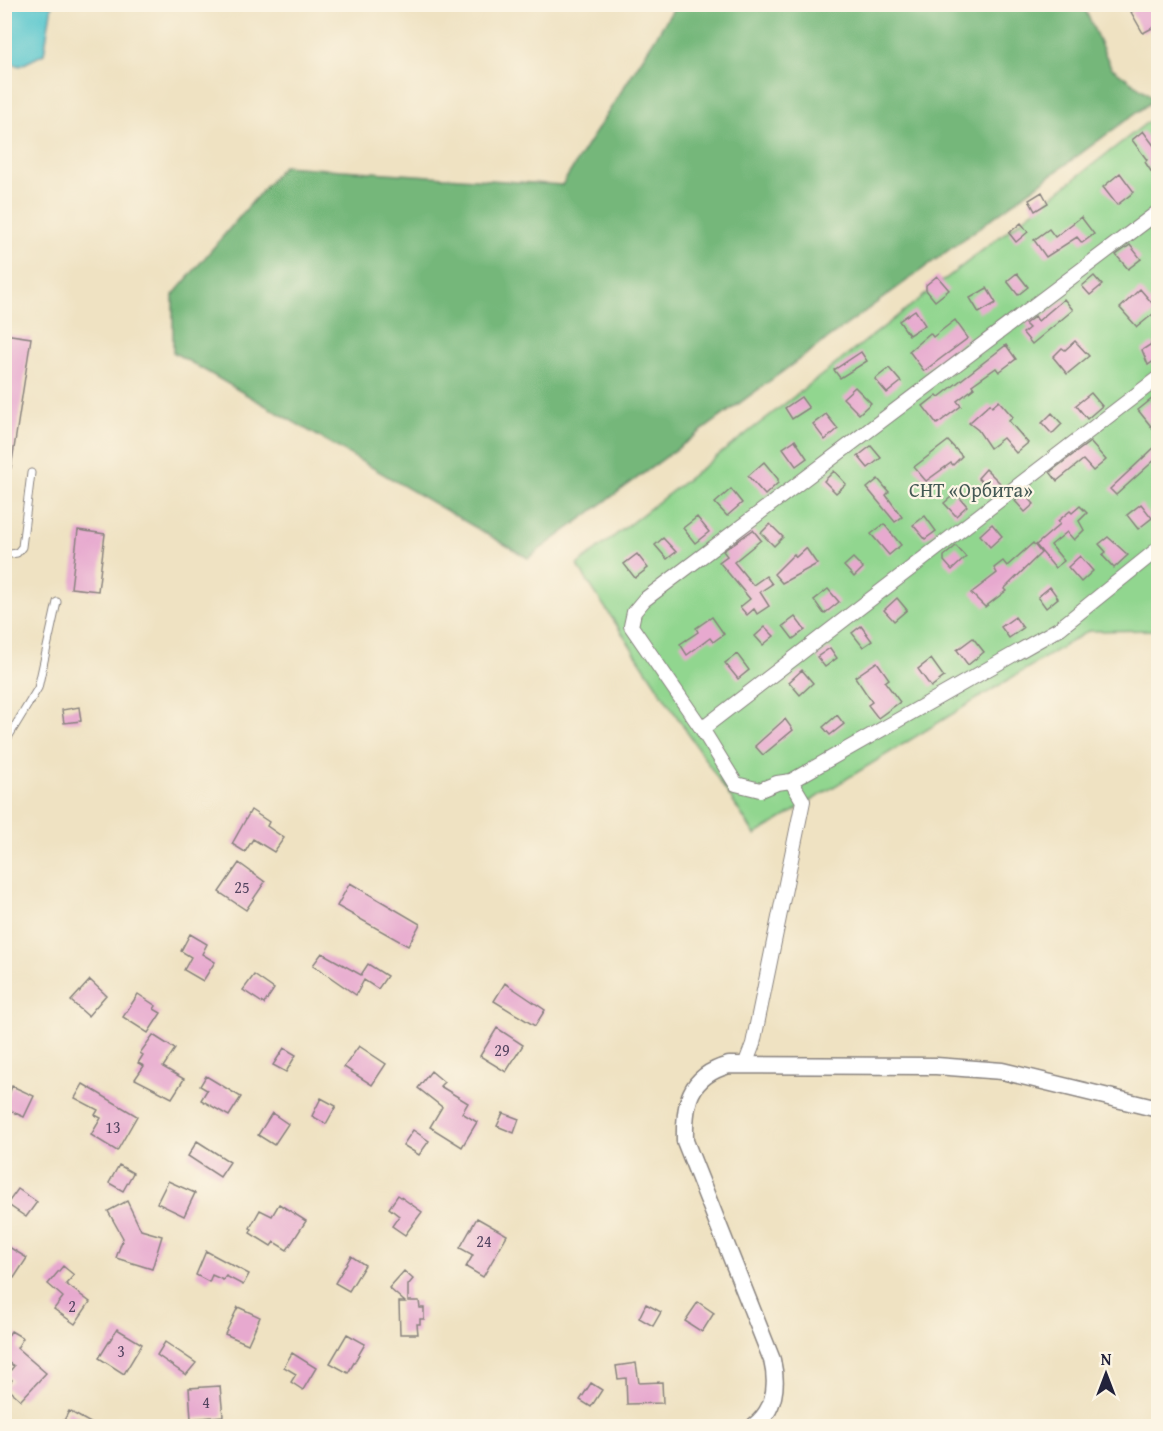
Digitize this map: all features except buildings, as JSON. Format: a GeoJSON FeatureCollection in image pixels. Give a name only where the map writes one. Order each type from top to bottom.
{"type":"FeatureCollection","features":[{"type":"Feature","properties":{"kind":"street"},"geometry":{"type":"LineString","coordinates":[[1158,212],[644,600],[634,612],[631,626],[702,729],[736,784],[760,790],[777,783],[791,781],[1060,627],[1158,549]]}},
{"type":"Feature","properties":{"kind":"street"},"geometry":{"type":"LineString","coordinates":[[702,729],[1158,378]]}},
{"type":"Feature","properties":{"kind":"street"},"geometry":{"type":"LineString","coordinates":[[745,1065],[753,1044],[803,801],[791,781]]}},
{"type":"Feature","properties":{"kind":"street"},"geometry":{"type":"LineString","coordinates":[[754,1426],[767,1413],[773,1399],[775,1372],[685,1141],[686,1104],[707,1075],[723,1067],[745,1065],[936,1066],[1002,1071],[1158,1109]]}},
{"type":"Feature","properties":{"kind":"lane"},"geometry":{"type":"LineString","coordinates":[[4,555],[17,553],[22,547],[31,473]]}},
{"type":"Feature","properties":{"kind":"lane"},"geometry":{"type":"LineString","coordinates":[[4,744],[38,688],[57,602]]}},
{"type":"Feature","properties":{"kind":"green space"},"geometry":{"type":"Polygon","coordinates":[[[676,5],[1083,5],[1111,67],[1155,99],[528,558],[173,352],[173,295],[283,166],[562,185],[676,5]]]}},
{"type":"Feature","properties":{"kind":"green space","name":"СНТ «Орбита»"},"geometry":{"type":"Polygon","coordinates":[[[1158,114],[1158,630],[1088,631],[755,835],[577,565],[1158,114]]]}},
{"type":"Feature","properties":{"kind":"water"},"geometry":{"type":"Polygon","coordinates":[[[5,4],[52,5],[44,54],[20,66],[5,62],[5,4]]]}}]}
